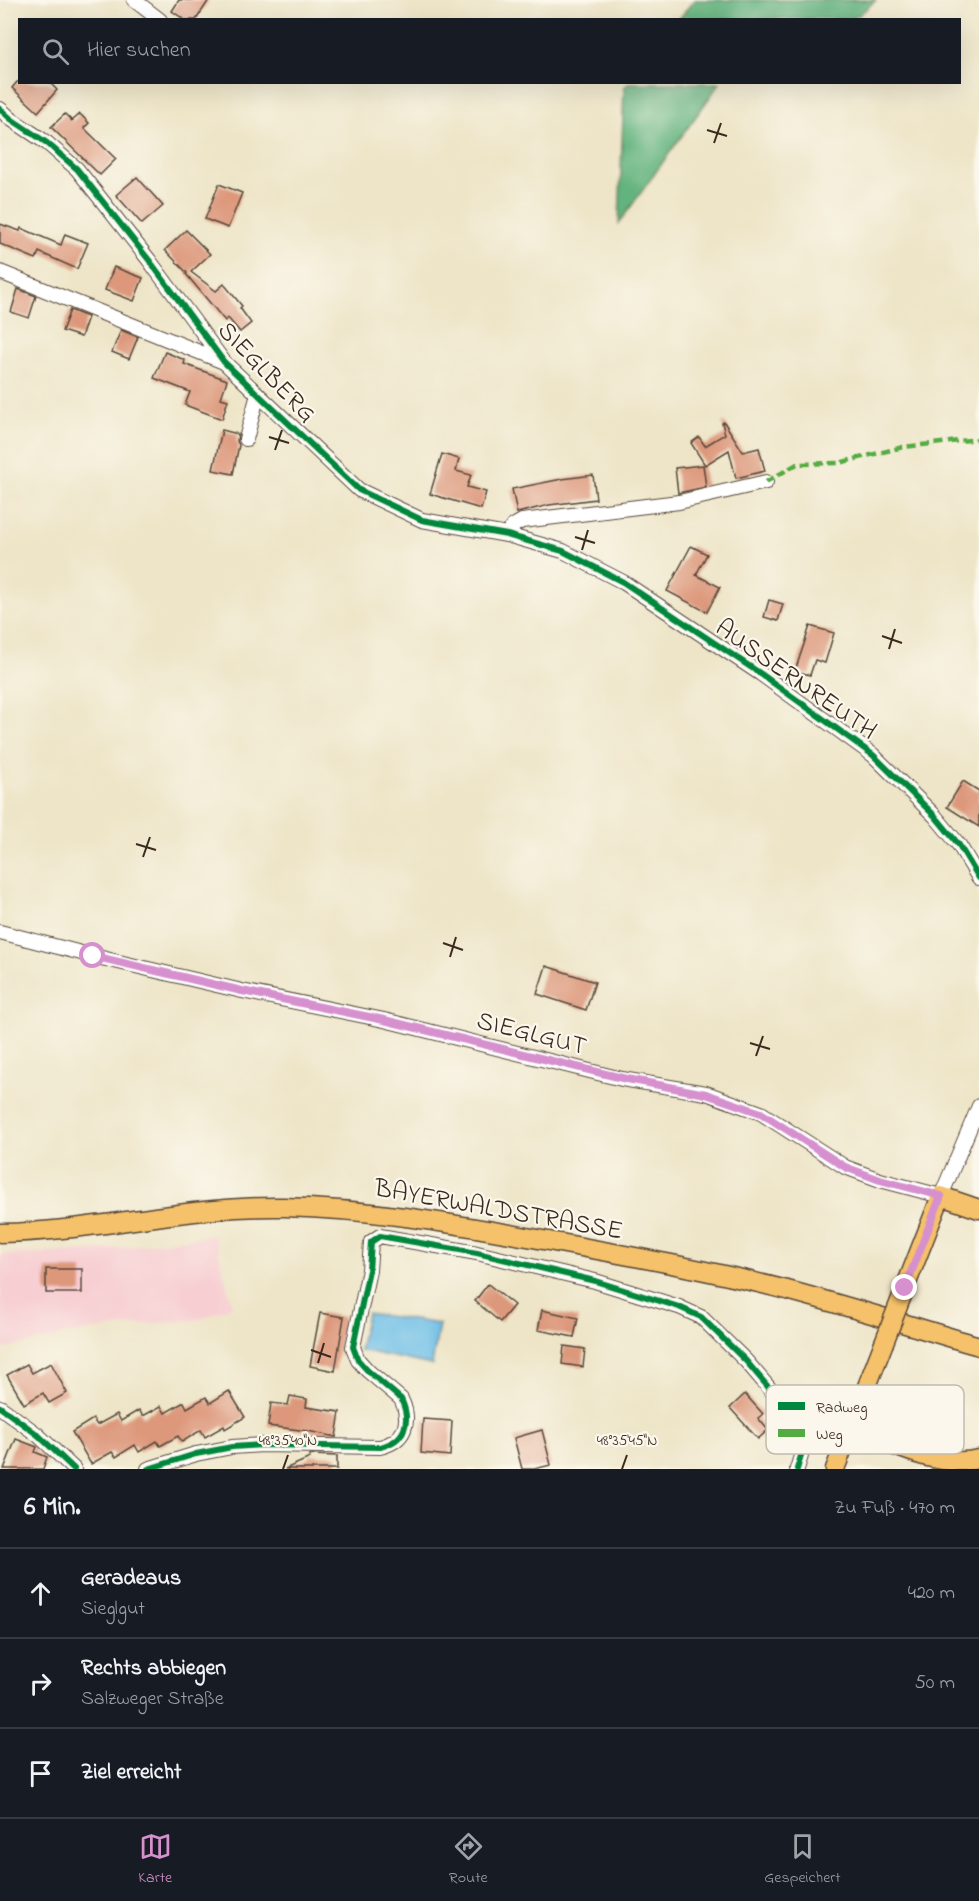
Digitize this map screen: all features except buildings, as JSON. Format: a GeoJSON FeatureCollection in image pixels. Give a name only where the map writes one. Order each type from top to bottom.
{"type":"FeatureCollection","features":[{"type":"Feature","properties":{"kind":"main road"},"geometry":{"type":"LineString","coordinates":[[868,1385],[941,1196],[979,1209]]}},
{"type":"Feature","properties":{"kind":"main road","name":"BAYERWALDSTRASSE"},"geometry":{"type":"LineString","coordinates":[[0,1233],[43,1232],[218,1208],[342,1209],[389,1214],[572,1245],[698,1270],[787,1291],[979,1346]]}},
{"type":"Feature","properties":{"kind":"main road"},"geometry":{"type":"LineString","coordinates":[[836,1469],[841,1454]]}},
{"type":"Feature","properties":{"kind":"main road"},"geometry":{"type":"LineString","coordinates":[[916,1454],[943,1465],[979,1459]]}},
{"type":"Feature","properties":{"kind":"street"},"geometry":{"type":"LineString","coordinates":[[134,0],[157,18]]}},
{"type":"Feature","properties":{"kind":"street","name":"SIEGLBERG"},"geometry":{"type":"LineString","coordinates":[[0,109],[47,143],[77,169],[149,260],[224,362],[359,490],[422,519],[507,535],[562,551],[596,567],[653,602]]}},
{"type":"Feature","properties":{"kind":"street"},"geometry":{"type":"LineString","coordinates":[[0,272],[224,362]]}},
{"type":"Feature","properties":{"kind":"street"},"geometry":{"type":"LineString","coordinates":[[246,439],[258,394]]}},
{"type":"Feature","properties":{"kind":"street"},"geometry":{"type":"LineString","coordinates":[[507,535],[513,526],[522,521],[679,502],[766,483]]}},
{"type":"Feature","properties":{"kind":"street","name":"AUSSERNREUTH"},"geometry":{"type":"LineString","coordinates":[[653,602],[761,674],[873,756],[935,816],[959,846],[979,878]]}},
{"type":"Feature","properties":{"kind":"street","name":"SIEGLGUT"},"geometry":{"type":"LineString","coordinates":[[0,932],[242,991],[384,1020],[622,1078],[706,1094],[761,1113],[845,1167],[880,1180],[941,1196]]}},
{"type":"Feature","properties":{"kind":"street"},"geometry":{"type":"LineString","coordinates":[[941,1196],[979,1106]]}},
{"type":"Feature","properties":{"kind":"street"},"geometry":{"type":"LineString","coordinates":[[148,1469],[196,1454],[232,1447],[263,1444],[380,1447],[391,1444],[400,1436],[407,1422],[400,1399],[358,1360],[353,1347],[369,1270],[371,1242],[376,1237],[396,1238],[477,1253],[594,1281],[679,1307],[701,1317],[746,1361],[766,1385]]}},
{"type":"Feature","properties":{"kind":"street"},"geometry":{"type":"LineString","coordinates":[[0,1407],[38,1435],[74,1469]]}},
{"type":"Feature","properties":{"kind":"street"},"geometry":{"type":"LineString","coordinates":[[797,1469],[801,1454]]}},
{"type":"Feature","properties":{"kind":"shaded area"},"geometry":{"type":"Polygon","coordinates":[[[214,1235],[232,1306],[201,1319],[67,1334],[0,1350],[0,1255],[105,1250],[214,1235]]]}},
{"type":"Feature","properties":{"kind":"green space"},"geometry":{"type":"Polygon","coordinates":[[[694,0],[876,0],[852,18],[680,18],[694,0]]]}},
{"type":"Feature","properties":{"kind":"green space"},"geometry":{"type":"Polygon","coordinates":[[[628,84],[719,84],[619,223],[624,88],[628,84]]]}},
{"type":"Feature","properties":{"kind":"water"},"geometry":{"type":"Polygon","coordinates":[[[367,1313],[439,1324],[432,1365],[359,1350],[367,1313]]]}},
{"type":"Feature","properties":{"kind":"marked path"},"geometry":{"type":"LineString","coordinates":[[766,482],[797,464],[839,463],[903,447],[979,439]]}},
{"type":"Feature","properties":{"kind":"cycle path"},"geometry":{"type":"LineString","coordinates":[[0,109],[47,143],[77,169],[149,260],[224,362],[359,490],[422,520],[507,535],[563,551],[623,582],[761,674],[873,755],[935,816],[959,845],[979,878]]}},
{"type":"Feature","properties":{"kind":"cycle path"},"geometry":{"type":"LineString","coordinates":[[148,1469],[196,1454],[232,1447],[263,1445],[380,1447],[389,1444],[401,1435],[406,1423],[401,1399],[368,1371],[358,1360],[353,1347],[369,1270],[371,1242],[380,1236],[477,1253],[595,1281],[679,1307],[701,1317],[746,1361],[766,1385]]}},
{"type":"Feature","properties":{"kind":"cycle path"},"geometry":{"type":"LineString","coordinates":[[0,1407],[38,1435],[74,1469]]}},
{"type":"Feature","properties":{"kind":"cycle path"},"geometry":{"type":"LineString","coordinates":[[797,1469],[801,1454]]}},
{"type":"Feature","properties":{"kind":"route"},"geometry":{"type":"LineString","coordinates":[[93,956],[242,991],[384,1020],[622,1078],[706,1094],[761,1113],[845,1167],[880,1180],[941,1196],[905,1288]]}}]}
